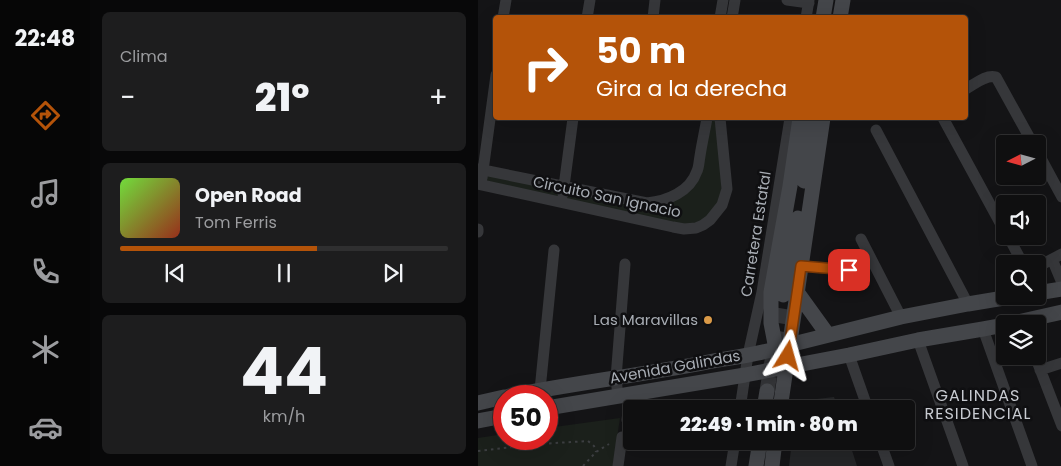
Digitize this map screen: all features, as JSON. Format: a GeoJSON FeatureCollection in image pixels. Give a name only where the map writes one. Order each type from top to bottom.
{"type":"FeatureCollection","features":[{"type":"Feature","properties":{"kind":"street"},"geometry":{"type":"LineString","coordinates":[[504,15],[506,0]]}},
{"type":"Feature","properties":{"kind":"street"},"geometry":{"type":"LineString","coordinates":[[588,15],[590,0]]}},
{"type":"Feature","properties":{"kind":"street"},"geometry":{"type":"LineString","coordinates":[[653,15],[655,0]]}},
{"type":"Feature","properties":{"kind":"street"},"geometry":{"type":"LineString","coordinates":[[720,15],[723,0]]}},
{"type":"Feature","properties":{"kind":"street"},"geometry":{"type":"LineString","coordinates":[[732,15],[735,0]]}},
{"type":"Feature","properties":{"kind":"street"},"geometry":{"type":"LineString","coordinates":[[787,0],[812,5]]}},
{"type":"Feature","properties":{"kind":"street"},"geometry":{"type":"LineString","coordinates":[[824,15],[826,0]]}},
{"type":"Feature","properties":{"kind":"street"},"geometry":{"type":"LineString","coordinates":[[832,15],[835,0]]}},
{"type":"Feature","properties":{"kind":"street"},"geometry":{"type":"LineString","coordinates":[[840,15],[842,0]]}},
{"type":"Feature","properties":{"kind":"street"},"geometry":{"type":"LineString","coordinates":[[968,88],[986,77],[996,77],[1028,135]]}},
{"type":"Feature","properties":{"kind":"street"},"geometry":{"type":"LineString","coordinates":[[479,184],[493,93]]}},
{"type":"Feature","properties":{"kind":"street"},"geometry":{"type":"LineString","coordinates":[[561,203],[573,120]]}},
{"type":"Feature","properties":{"kind":"street","name":"Circuito San Ignacio"},"geometry":{"type":"LineString","coordinates":[[480,170],[648,203],[660,202],[677,195],[693,180],[697,171],[707,120]]}},
{"type":"Feature","properties":{"kind":"street","name":"Circuito San Ignacio"},"geometry":{"type":"LineString","coordinates":[[479,184],[684,230],[696,228],[710,220],[722,205],[727,189],[720,120]]}},
{"type":"Feature","properties":{"kind":"street","name":"Carretera Estatal"},"geometry":{"type":"LineString","coordinates":[[741,400],[748,355],[762,292],[790,120]]}},
{"type":"Feature","properties":{"kind":"street"},"geometry":{"type":"LineString","coordinates":[[783,347],[771,323],[771,292],[800,120]]}},
{"type":"Feature","properties":{"kind":"street"},"geometry":{"type":"LineString","coordinates":[[805,178],[810,120]]}},
{"type":"Feature","properties":{"kind":"street"},"geometry":{"type":"LineString","coordinates":[[781,400],[786,368],[783,347],[796,229],[815,120]]}},
{"type":"Feature","properties":{"kind":"street"},"geometry":{"type":"LineString","coordinates":[[790,294],[801,266],[824,120]]}},
{"type":"Feature","properties":{"kind":"street"},"geometry":{"type":"LineString","coordinates":[[945,120],[996,215]]}},
{"type":"Feature","properties":{"kind":"street"},"geometry":{"type":"LineString","coordinates":[[876,130],[968,304]]}},
{"type":"Feature","properties":{"kind":"street"},"geometry":{"type":"LineString","coordinates":[[1046,168],[1062,197]]}},
{"type":"Feature","properties":{"kind":"street"},"geometry":{"type":"LineString","coordinates":[[861,239],[901,317]]}},
{"type":"Feature","properties":{"kind":"street"},"geometry":{"type":"LineString","coordinates":[[542,385],[554,250]]}},
{"type":"Feature","properties":{"kind":"street"},"geometry":{"type":"LineString","coordinates":[[1046,263],[1057,256],[1062,283]]}},
{"type":"Feature","properties":{"kind":"street"},"geometry":{"type":"LineString","coordinates":[[624,400],[616,378],[625,264]]}},
{"type":"Feature","properties":{"kind":"street"},"geometry":{"type":"LineString","coordinates":[[1046,292],[1062,289]]}},
{"type":"Feature","properties":{"kind":"street"},"geometry":{"type":"LineString","coordinates":[[790,294],[828,335]]}},
{"type":"Feature","properties":{"kind":"street","name":"Avenida Galindas"},"geometry":{"type":"LineString","coordinates":[[558,390],[748,355],[901,317],[996,299]]}},
{"type":"Feature","properties":{"kind":"street"},"geometry":{"type":"LineString","coordinates":[[1046,316],[1062,312]]}},
{"type":"Feature","properties":{"kind":"street","name":"Avenida Galindas"},"geometry":{"type":"LineString","coordinates":[[558,406],[786,368],[918,340],[996,327]]}},
{"type":"Feature","properties":{"kind":"street"},"geometry":{"type":"LineString","coordinates":[[983,329],[1032,466]]}},
{"type":"Feature","properties":{"kind":"street"},"geometry":{"type":"LineString","coordinates":[[918,340],[963,466]]}},
{"type":"Feature","properties":{"kind":"street"},"geometry":{"type":"LineString","coordinates":[[849,355],[865,400]]}},
{"type":"Feature","properties":{"kind":"street"},"geometry":{"type":"LineString","coordinates":[[1040,370],[1062,363]]}},
{"type":"Feature","properties":{"kind":"street"},"geometry":{"type":"LineString","coordinates":[[1038,365],[1062,426]]}},
{"type":"Feature","properties":{"kind":"street"},"geometry":{"type":"LineString","coordinates":[[679,368],[681,386]]}},
{"type":"Feature","properties":{"kind":"street"},"geometry":{"type":"LineString","coordinates":[[766,400],[767,391]]}},
{"type":"Feature","properties":{"kind":"street"},"geometry":{"type":"LineString","coordinates":[[478,402],[493,399]]}},
{"type":"Feature","properties":{"kind":"street"},"geometry":{"type":"LineString","coordinates":[[478,421],[493,418]]}},
{"type":"Feature","properties":{"kind":"street"},"geometry":{"type":"LineString","coordinates":[[618,466],[622,436]]}},
{"type":"Feature","properties":{"kind":"street"},"geometry":{"type":"LineString","coordinates":[[731,466],[734,450]]}},
{"type":"Feature","properties":{"kind":"street"},"geometry":{"type":"LineString","coordinates":[[756,466],[759,450]]}},
{"type":"Feature","properties":{"kind":"street"},"geometry":{"type":"LineString","coordinates":[[772,466],[774,450]]}},
{"type":"Feature","properties":{"kind":"street"},"geometry":{"type":"LineString","coordinates":[[883,450],[889,466]]}},
{"type":"Feature","properties":{"kind":"lane"},"geometry":{"type":"LineString","coordinates":[[801,266],[849,270]]}},
{"type":"Feature","properties":{"kind":"path"},"geometry":{"type":"LineString","coordinates":[[583,466],[596,452],[622,436]]}},
{"type":"Feature","properties":{"kind":"path"},"geometry":{"type":"LineString","coordinates":[[478,451],[588,441],[594,446],[596,452]]}},
{"type":"Feature","properties":{"kind":"shaded area"},"geometry":{"type":"Polygon","coordinates":[[[707,120],[720,120],[722,205],[696,228],[478,184],[478,169],[647,203],[693,180],[707,120]]]}},
{"type":"Feature","properties":{"kind":"shaded area"},"geometry":{"type":"Polygon","coordinates":[[[620,418],[613,466],[478,466],[478,438],[493,436],[493,450],[558,450],[558,426],[620,418]]]}},
{"type":"Feature","properties":{"kind":"building"},"geometry":{"type":"Polygon","coordinates":[[[834,397],[835,400],[808,400],[834,397]]]}},
{"type":"Feature","properties":{"kind":"building"},"geometry":{"type":"Polygon","coordinates":[[[791,450],[852,450],[857,466],[789,466],[791,450]]]}},
{"type":"Feature","properties":{"kind":"tunnel"},"geometry":{"type":"LineString","coordinates":[[767,391],[783,295]]}},
{"type":"Feature","properties":{"kind":"place","name":"Las Maravillas"},"geometry":{"type":"Point","coordinates":[708,320]}},
{"type":"Feature","properties":{"kind":"district","name":"GALINDAS RESIDENCIAL"},"geometry":{"type":"Point","coordinates":[978,404]}},
{"type":"Feature","properties":{"kind":"route"},"geometry":{"type":"LineString","coordinates":[[788,356],[801,266],[849,270]]}}]}
